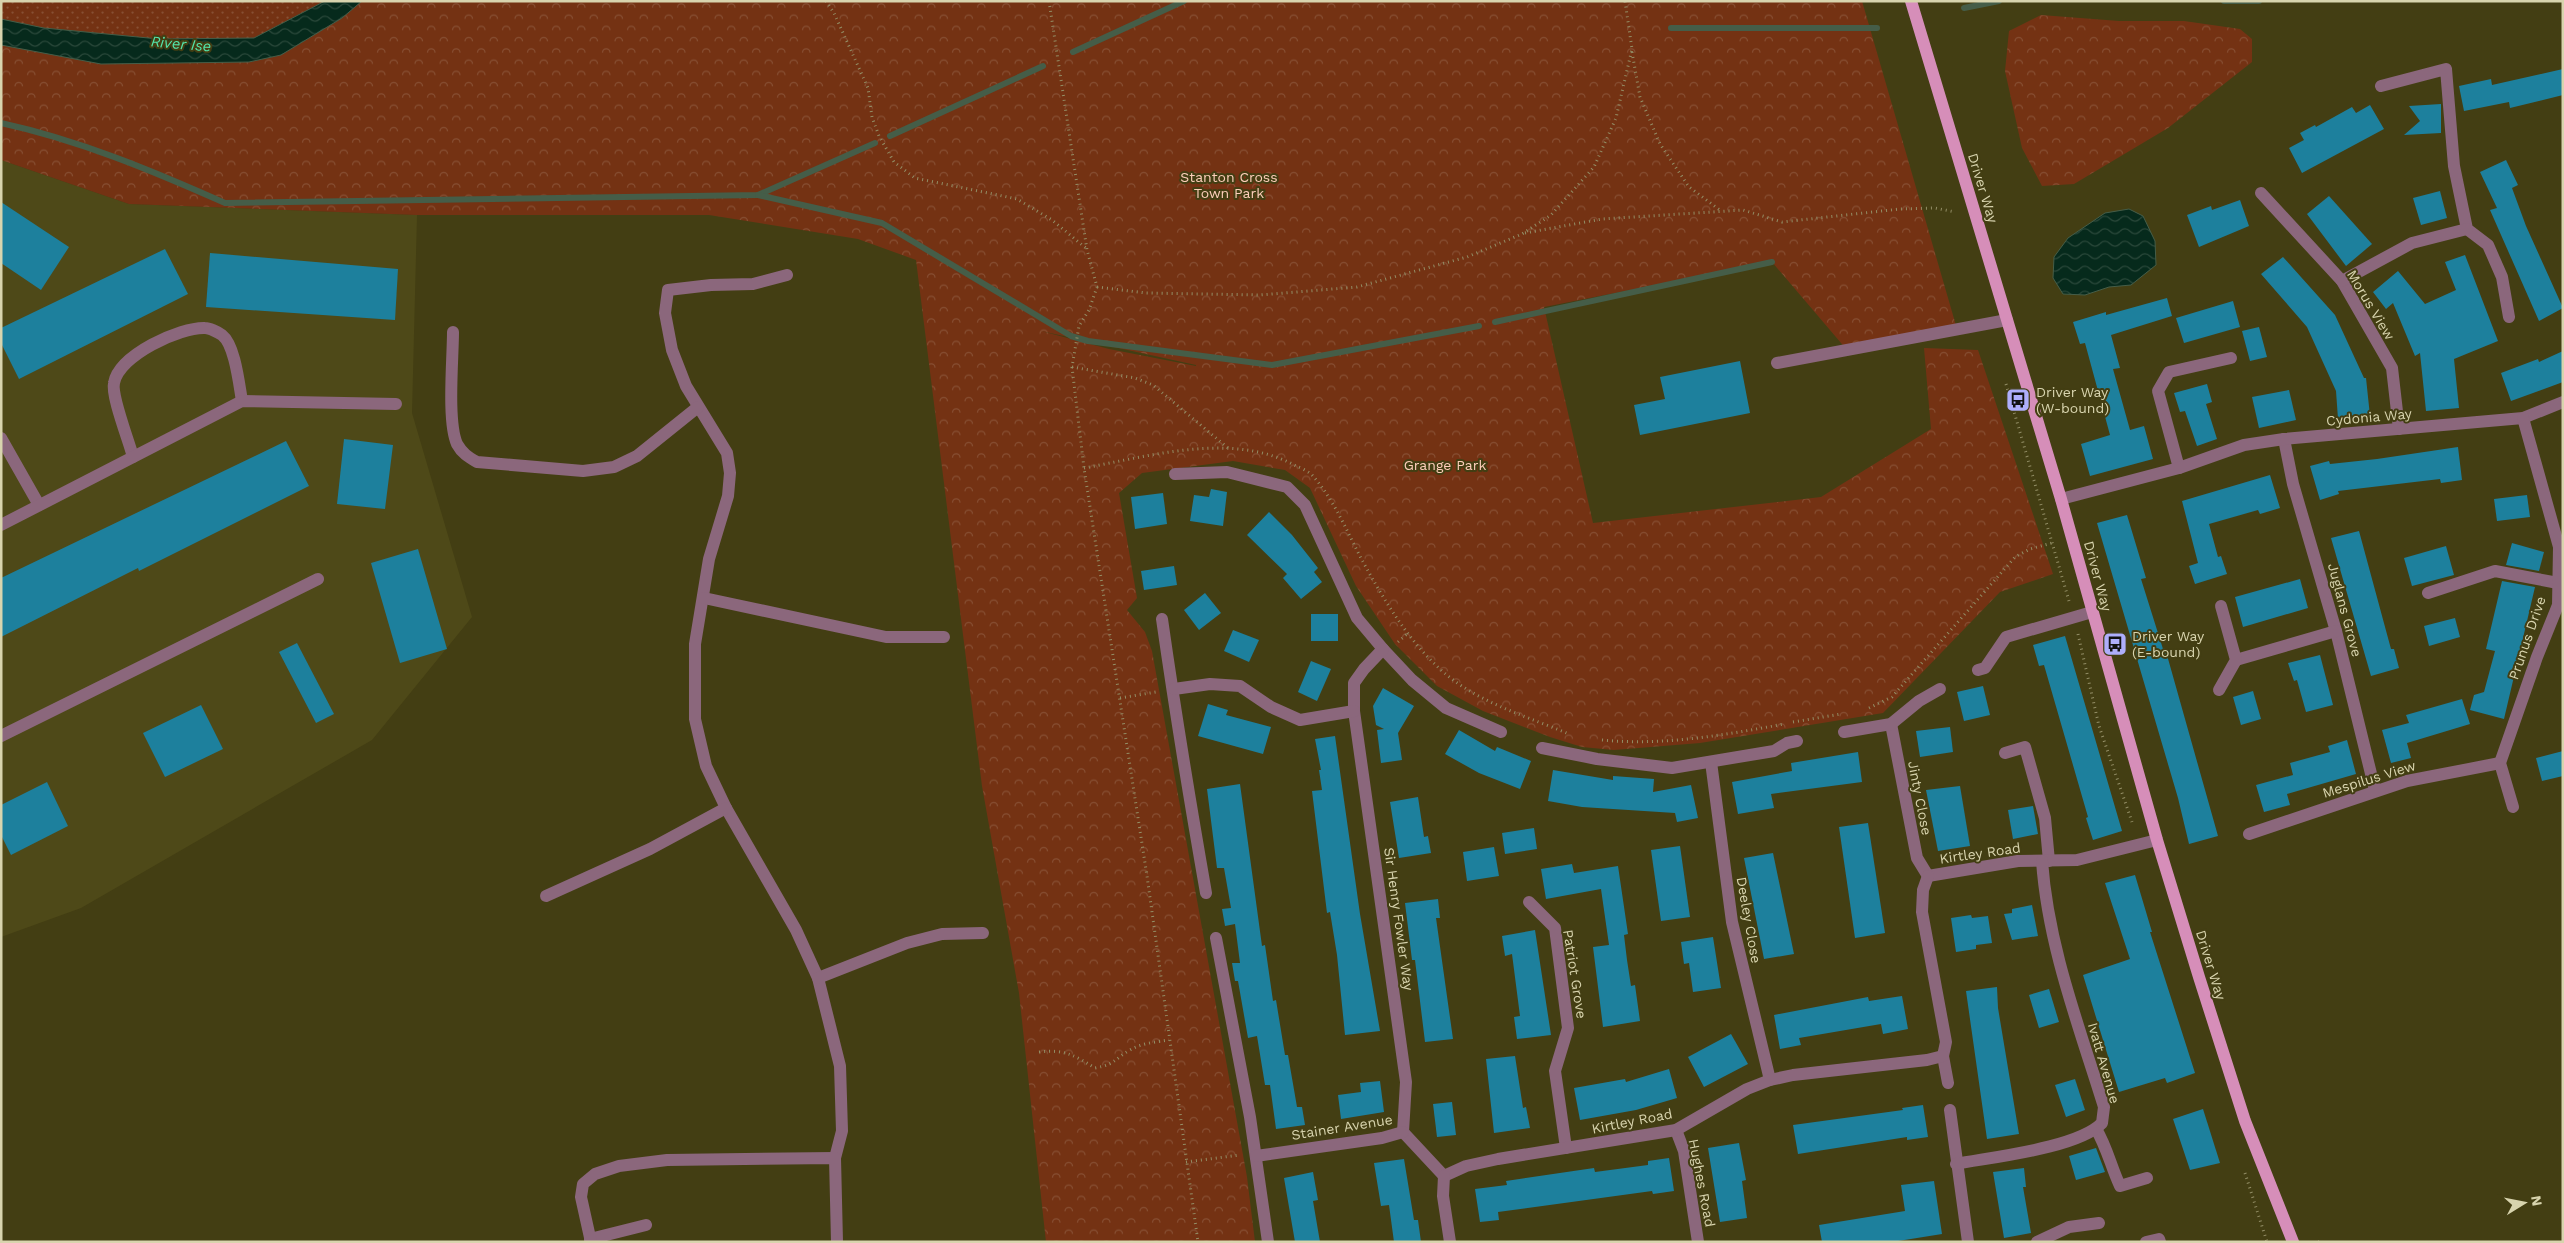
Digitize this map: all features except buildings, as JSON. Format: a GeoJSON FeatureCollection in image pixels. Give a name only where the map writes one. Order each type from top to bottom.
{"type":"FeatureCollection","features":[{"type":"Feature","properties":{"kind":"main road","name":"Driver Way"},"geometry":{"type":"LineString","coordinates":[[1911,1],[2061,499],[2157,840],[2245,1121],[2293,1242]]}},
{"type":"Feature","properties":{"kind":"street"},"geometry":{"type":"LineString","coordinates":[[2381,86],[2446,69],[2454,166],[2467,229],[2488,245],[2502,276],[2509,317]]}},
{"type":"Feature","properties":{"kind":"street","name":"Morus View"},"geometry":{"type":"LineString","coordinates":[[2261,192],[2342,281],[2392,368],[2399,429]]}},
{"type":"Feature","properties":{"kind":"street"},"geometry":{"type":"LineString","coordinates":[[2342,281],[2412,243],[2467,229]]}},
{"type":"Feature","properties":{"kind":"street"},"geometry":{"type":"LineString","coordinates":[[787,275],[753,284],[711,285],[668,290],[665,313],[672,350],[686,386],[727,453],[730,473],[728,496],[709,559],[695,644],[695,719],[706,766],[726,808],[796,930],[818,978],[840,1066],[842,1131],[835,1158],[837,1242]]}},
{"type":"Feature","properties":{"kind":"street"},"geometry":{"type":"LineString","coordinates":[[1777,363],[2007,320]]}},
{"type":"Feature","properties":{"kind":"street"},"geometry":{"type":"LineString","coordinates":[[134,456],[119,410],[113,383],[120,368],[131,356],[144,348],[193,329],[206,328],[223,336],[230,346],[242,400]]}},
{"type":"Feature","properties":{"kind":"street"},"geometry":{"type":"LineString","coordinates":[[453,332],[453,424],[457,443],[465,456],[477,462],[583,471],[614,467],[637,456],[698,407]]}},
{"type":"Feature","properties":{"kind":"street"},"geometry":{"type":"LineString","coordinates":[[2179,468],[2158,391],[2169,372],[2232,358]]}},
{"type":"Feature","properties":{"kind":"street"},"geometry":{"type":"LineString","coordinates":[[1,525],[242,400],[396,404]]}},
{"type":"Feature","properties":{"kind":"street","name":"Cydonia Way"},"geometry":{"type":"LineString","coordinates":[[2061,499],[2179,468],[2244,445],[2284,439],[2523,418],[2563,402]]}},
{"type":"Feature","properties":{"kind":"street","name":"Prunus Drive"},"geometry":{"type":"LineString","coordinates":[[2500,763],[2536,657],[2560,606],[2558,583],[2559,547],[2523,418]]}},
{"type":"Feature","properties":{"kind":"street"},"geometry":{"type":"LineString","coordinates":[[1,438],[39,505]]}},
{"type":"Feature","properties":{"kind":"street","name":"Juglans Grove"},"geometry":{"type":"LineString","coordinates":[[2284,439],[2293,484],[2336,631],[2375,790]]}},
{"type":"Feature","properties":{"kind":"street"},"geometry":{"type":"LineString","coordinates":[[1175,474],[1227,472],[1287,486],[1305,505],[1357,618],[1383,649],[1412,680],[1446,708],[1501,732]]}},
{"type":"Feature","properties":{"kind":"street"},"geometry":{"type":"LineString","coordinates":[[2428,593],[2495,571],[2558,583]]}},
{"type":"Feature","properties":{"kind":"street"},"geometry":{"type":"LineString","coordinates":[[1,736],[318,579]]}},
{"type":"Feature","properties":{"kind":"street"},"geometry":{"type":"LineString","coordinates":[[704,598],[886,637],[944,637]]}},
{"type":"Feature","properties":{"kind":"street"},"geometry":{"type":"LineString","coordinates":[[2221,606],[2236,660]]}},
{"type":"Feature","properties":{"kind":"street"},"geometry":{"type":"LineString","coordinates":[[1978,670],[1986,668],[2006,637],[2092,612]]}},
{"type":"Feature","properties":{"kind":"street"},"geometry":{"type":"LineString","coordinates":[[1162,619],[1180,727],[1181,753],[1206,893]]}},
{"type":"Feature","properties":{"kind":"street"},"geometry":{"type":"LineString","coordinates":[[2219,690],[2236,660],[2336,631]]}},
{"type":"Feature","properties":{"kind":"street","name":"Sir Henry Fowler Way"},"geometry":{"type":"LineString","coordinates":[[1383,649],[1354,683],[1354,711],[1382,895],[1406,1082],[1403,1132]]}},
{"type":"Feature","properties":{"kind":"street"},"geometry":{"type":"LineString","coordinates":[[1174,689],[1210,684],[1240,686],[1271,707],[1300,720],[1354,711]]}},
{"type":"Feature","properties":{"kind":"street"},"geometry":{"type":"LineString","coordinates":[[1844,732],[1891,724],[1919,701],[1940,689]]}},
{"type":"Feature","properties":{"kind":"street","name":"Jinty Close"},"geometry":{"type":"LineString","coordinates":[[1891,724],[1917,858],[1928,876]]}},
{"type":"Feature","properties":{"kind":"street"},"geometry":{"type":"LineString","coordinates":[[1542,748],[1597,760],[1672,768],[1774,751],[1787,743],[1797,741]]}},
{"type":"Feature","properties":{"kind":"street","name":"Ivatt Avenue"},"geometry":{"type":"LineString","coordinates":[[2005,753],[2025,747],[2045,818],[2045,898],[2057,955],[2104,1107],[2102,1122],[2096,1129]]}},
{"type":"Feature","properties":{"kind":"street","name":"Deeley Close"},"geometry":{"type":"LineString","coordinates":[[1711,762],[1732,922],[1770,1080]]}},
{"type":"Feature","properties":{"kind":"street"},"geometry":{"type":"LineString","coordinates":[[2500,763],[2513,807]]}},
{"type":"Feature","properties":{"kind":"street","name":"Mespilus View"},"geometry":{"type":"LineString","coordinates":[[2249,834],[2375,790],[2407,781],[2500,763]]}},
{"type":"Feature","properties":{"kind":"street"},"geometry":{"type":"LineString","coordinates":[[546,896],[650,849],[726,808]]}},
{"type":"Feature","properties":{"kind":"street","name":"Kirtley Road"},"geometry":{"type":"LineString","coordinates":[[1948,1083],[1944,1056],[1946,1042],[1922,912],[1923,890],[1928,876],[2018,860],[2077,860],[2157,840]]}},
{"type":"Feature","properties":{"kind":"street","name":"Patriot Grove"},"geometry":{"type":"LineString","coordinates":[[1529,902],[1555,928],[1568,1028],[1555,1070],[1566,1148]]}},
{"type":"Feature","properties":{"kind":"street"},"geometry":{"type":"LineString","coordinates":[[818,978],[908,943],[942,934],[983,933]]}},
{"type":"Feature","properties":{"kind":"street"},"geometry":{"type":"LineString","coordinates":[[1216,938],[1250,1116],[1268,1242]]}},
{"type":"Feature","properties":{"kind":"street","name":"Kirtley Road"},"geometry":{"type":"LineString","coordinates":[[1444,1176],[1466,1166],[1676,1130],[1747,1089],[1770,1080],[1793,1075],[1927,1060],[1944,1056]]}},
{"type":"Feature","properties":{"kind":"street"},"geometry":{"type":"LineString","coordinates":[[1950,1110],[1968,1242]]}},
{"type":"Feature","properties":{"kind":"street"},"geometry":{"type":"LineString","coordinates":[[1956,1164],[2033,1149],[2085,1136],[2096,1129],[2105,1144],[2112,1170],[2120,1186],[2147,1178]]}},
{"type":"Feature","properties":{"kind":"street","name":"Hughes Road"},"geometry":{"type":"LineString","coordinates":[[1676,1130],[1684,1151],[1698,1242]]}},
{"type":"Feature","properties":{"kind":"street","name":"Stainer Avenue"},"geometry":{"type":"LineString","coordinates":[[1255,1155],[1382,1138],[1403,1132],[1444,1176]]}},
{"type":"Feature","properties":{"kind":"street"},"geometry":{"type":"LineString","coordinates":[[646,1226],[591,1240],[581,1197],[583,1184],[594,1174],[619,1166],[668,1160],[835,1158]]}},
{"type":"Feature","properties":{"kind":"street"},"geometry":{"type":"LineString","coordinates":[[1444,1176],[1443,1196],[1450,1242]]}},
{"type":"Feature","properties":{"kind":"street"},"geometry":{"type":"LineString","coordinates":[[2037,1242],[2069,1227],[2099,1223]]}},
{"type":"Feature","properties":{"kind":"street"},"geometry":{"type":"LineString","coordinates":[[2146,1242],[2159,1239],[2160,1242]]}},
{"type":"Feature","properties":{"kind":"path"},"geometry":{"type":"LineString","coordinates":[[826,1],[834,13],[868,88],[872,117],[879,136],[894,162],[915,178],[1017,199],[1052,220],[1087,250]]}},
{"type":"Feature","properties":{"kind":"path"},"geometry":{"type":"LineString","coordinates":[[1049,1],[1087,250],[1097,287],[1090,310],[1079,326],[1072,366],[1084,468],[1120,698],[1198,1242]]}},
{"type":"Feature","properties":{"kind":"path"},"geometry":{"type":"LineString","coordinates":[[1625,1],[1640,97],[1660,144],[1689,187],[1722,211]]}},
{"type":"Feature","properties":{"kind":"path"},"geometry":{"type":"LineString","coordinates":[[1097,287],[1146,293],[1260,295],[1357,288],[1467,257],[1522,234],[1551,215],[1594,166],[1616,118],[1632,49]]}},
{"type":"Feature","properties":{"kind":"path"},"geometry":{"type":"LineString","coordinates":[[1522,234],[1602,219],[1722,211],[1744,210],[1782,222],[1900,209],[1935,208],[1955,212]]}},
{"type":"Feature","properties":{"kind":"path"},"geometry":{"type":"LineString","coordinates":[[1072,366],[1135,378],[1153,385],[1228,448]]}},
{"type":"Feature","properties":{"kind":"path"},"geometry":{"type":"LineString","coordinates":[[1084,468],[1172,452],[1228,448],[1278,456],[1311,474],[1331,502],[1381,595],[1407,634],[1442,671],[1479,697],[1578,738]]}},
{"type":"Feature","properties":{"kind":"path"},"geometry":{"type":"LineString","coordinates":[[1863,710],[1872,708],[1892,697],[2015,557],[2030,549],[2052,543]]}},
{"type":"Feature","properties":{"kind":"path"},"geometry":{"type":"LineString","coordinates":[[1120,698],[1174,689]]}},
{"type":"Feature","properties":{"kind":"path"},"geometry":{"type":"LineString","coordinates":[[1594,740],[1619,742],[1708,738],[1843,713]]}},
{"type":"Feature","properties":{"kind":"path"},"geometry":{"type":"LineString","coordinates":[[1039,1052],[1057,1050],[1076,1056],[1095,1068],[1111,1065],[1130,1050],[1143,1044],[1170,1040]]}},
{"type":"Feature","properties":{"kind":"path"},"geometry":{"type":"LineString","coordinates":[[1186,1162],[1255,1155]]}},
{"type":"Feature","properties":{"kind":"shaded area"},"geometry":{"type":"Polygon","coordinates":[[[1,160],[129,204],[417,215],[412,413],[472,617],[372,740],[81,908],[1,937],[1,160]]]}},
{"type":"Feature","properties":{"kind":"green space"},"geometry":{"type":"Polygon","coordinates":[[[1,1],[325,1],[254,38],[159,39],[44,28],[2,19],[1,1]]]}},
{"type":"Feature","properties":{"kind":"green space"},"geometry":{"type":"Polygon","coordinates":[[[348,1],[1862,1],[1957,329],[1847,350],[1772,262],[1544,307],[1593,523],[1821,497],[1931,429],[1924,348],[1978,350],[2053,574],[2000,592],[1883,713],[1700,743],[1614,750],[1582,747],[1550,737],[1483,711],[1437,686],[1395,644],[1356,586],[1310,488],[1285,470],[1233,461],[1142,473],[1119,493],[1137,598],[1127,610],[1145,632],[1152,651],[1247,1177],[1255,1242],[1046,1242],[1019,993],[982,786],[916,260],[858,239],[709,215],[417,215],[129,204],[1,160],[1,28],[259,50],[348,1]],[[1041,331],[1109,349],[1196,365],[1041,331]]]}},
{"type":"Feature","properties":{"kind":"green space"},"geometry":{"type":"Polygon","coordinates":[[[2041,15],[2119,21],[2184,21],[2240,29],[2252,39],[2252,62],[2168,128],[2074,184],[2042,186],[2022,148],[2005,71],[2009,31],[2041,15]]]}},
{"type":"Feature","properties":{"kind":"water","name":"River Ise"},"geometry":{"type":"Polygon","coordinates":[[[325,1],[362,1],[342,18],[281,55],[249,62],[101,64],[1,45],[1,19],[44,28],[159,39],[254,38],[325,1]]]}},
{"type":"Feature","properties":{"kind":"water"},"geometry":{"type":"Polygon","coordinates":[[[2129,209],[2143,216],[2155,241],[2156,265],[2131,285],[2109,287],[2085,295],[2063,294],[2053,278],[2054,257],[2068,238],[2105,213],[2129,209]]]}},
{"type":"Feature","properties":{"kind":"waterway"},"geometry":{"type":"LineString","coordinates":[[1073,52],[1184,1]]}},
{"type":"Feature","properties":{"kind":"waterway"},"geometry":{"type":"LineString","coordinates":[[1964,8],[1999,1]]}},
{"type":"Feature","properties":{"kind":"waterway"},"geometry":{"type":"LineString","coordinates":[[2224,1],[2259,1]]}},
{"type":"Feature","properties":{"kind":"waterway"},"geometry":{"type":"LineString","coordinates":[[1671,28],[1877,28]]}},
{"type":"Feature","properties":{"kind":"waterway"},"geometry":{"type":"LineString","coordinates":[[890,136],[1043,66]]}},
{"type":"Feature","properties":{"kind":"waterway"},"geometry":{"type":"LineString","coordinates":[[1,123],[87,147],[171,179],[225,203],[758,195],[875,143]]}},
{"type":"Feature","properties":{"kind":"waterway"},"geometry":{"type":"LineString","coordinates":[[758,195],[882,223],[1071,336],[1088,341],[1272,365],[1479,326]]}},
{"type":"Feature","properties":{"kind":"waterway"},"geometry":{"type":"LineString","coordinates":[[1495,322],[1772,262]]}},
{"type":"Feature","properties":{"kind":"place","name":"Driver Way (W-bound)"},"geometry":{"type":"Point","coordinates":[2018,400]}},
{"type":"Feature","properties":{"kind":"place","name":"Driver Way (E-bound)"},"geometry":{"type":"Point","coordinates":[2115,644]}},
{"type":"Feature","properties":{"kind":"park label","name":"Stanton Cross Town Park"},"geometry":{"type":"Point","coordinates":[1229,186]}},
{"type":"Feature","properties":{"kind":"park label","name":"Grange Park"},"geometry":{"type":"Point","coordinates":[1445,465]}}]}
